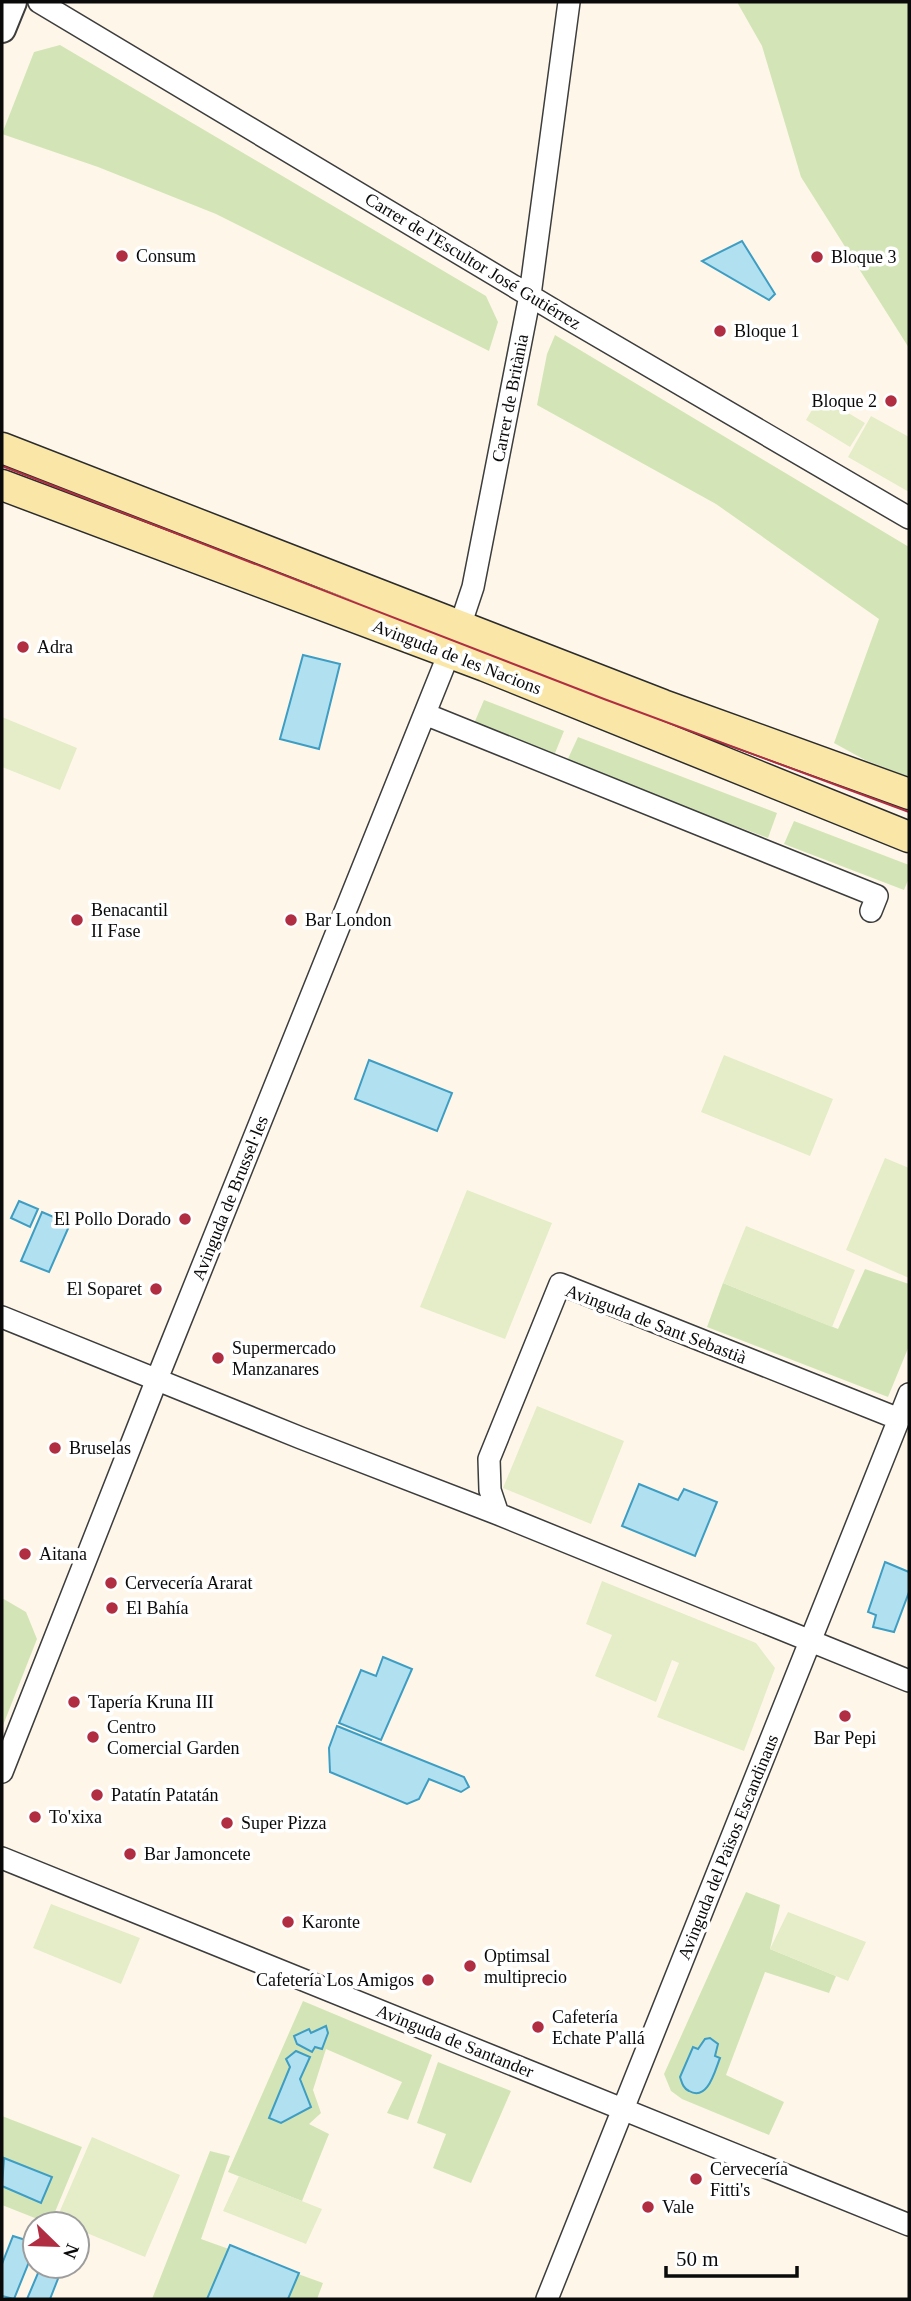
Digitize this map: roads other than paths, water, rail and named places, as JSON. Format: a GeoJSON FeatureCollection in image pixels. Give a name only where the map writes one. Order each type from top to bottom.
{"type":"FeatureCollection","features":[{"type":"Feature","properties":{"kind":"main road","name":"Avinguda de les Nacions"},"geometry":{"type":"LineString","coordinates":[[2,448],[455,639],[744,769],[909,837]]}},
{"type":"Feature","properties":{"kind":"main road","name":"Avinguda de les Nacions"},"geometry":{"type":"LineString","coordinates":[[2,485],[455,639],[663,705],[909,794]]}},
{"type":"Feature","properties":{"kind":"street"},"geometry":{"type":"LineString","coordinates":[[2,29],[13,2]]}},
{"type":"Feature","properties":{"kind":"street","name":"Carrer de l'Escultor José Gutiérrez"},"geometry":{"type":"LineString","coordinates":[[39,2],[909,518]]}},
{"type":"Feature","properties":{"kind":"street","name":"Carrer de Britània"},"geometry":{"type":"LineString","coordinates":[[455,639],[473,587],[530,295],[569,2]]}},
{"type":"Feature","properties":{"kind":"street","name":"Avinguda de Brussel·les"},"geometry":{"type":"LineString","coordinates":[[2,1772],[156,1379],[455,639]]}},
{"type":"Feature","properties":{"kind":"street"},"geometry":{"type":"LineString","coordinates":[[425,714],[877,896],[871,911]]}},
{"type":"Feature","properties":{"kind":"street","name":"Avinguda de Sant Sebastià"},"geometry":{"type":"LineString","coordinates":[[498,1514],[491,1490],[489,1459],[560,1284],[899,1419]]}},
{"type":"Feature","properties":{"kind":"street"},"geometry":{"type":"LineString","coordinates":[[2,1317],[909,1681]]}},
{"type":"Feature","properties":{"kind":"street","name":"Avinguda del Països Escandinaus"},"geometry":{"type":"LineString","coordinates":[[547,2299],[909,1394]]}},
{"type":"Feature","properties":{"kind":"street","name":"Avinguda de Santander"},"geometry":{"type":"LineString","coordinates":[[2,1858],[909,2225]]}},
{"type":"Feature","properties":{"kind":"water"},"geometry":{"type":"Polygon","coordinates":[[[742,241],[775,294],[769,300],[702,261],[742,241]]]}},
{"type":"Feature","properties":{"kind":"water"},"geometry":{"type":"Polygon","coordinates":[[[303,655],[340,664],[319,749],[280,739],[303,655]]]}},
{"type":"Feature","properties":{"kind":"water"},"geometry":{"type":"Polygon","coordinates":[[[369,1060],[452,1093],[437,1131],[355,1099],[369,1060]]]}},
{"type":"Feature","properties":{"kind":"water"},"geometry":{"type":"Polygon","coordinates":[[[19,1201],[38,1209],[30,1227],[11,1218],[19,1201]]]}},
{"type":"Feature","properties":{"kind":"water"},"geometry":{"type":"Polygon","coordinates":[[[42,1212],[70,1224],[49,1272],[21,1261],[42,1212]]]}},
{"type":"Feature","properties":{"kind":"water"},"geometry":{"type":"Polygon","coordinates":[[[639,1484],[678,1500],[684,1489],[717,1502],[695,1556],[622,1526],[639,1484]]]}},
{"type":"Feature","properties":{"kind":"water"},"geometry":{"type":"Polygon","coordinates":[[[885,1562],[909,1572],[909,1592],[894,1632],[873,1627],[876,1615],[868,1612],[885,1562]]]}},
{"type":"Feature","properties":{"kind":"water"},"geometry":{"type":"Polygon","coordinates":[[[383,1657],[412,1669],[381,1740],[339,1723],[361,1670],[376,1676],[383,1657]]]}},
{"type":"Feature","properties":{"kind":"water"},"geometry":{"type":"Polygon","coordinates":[[[337,1726],[464,1777],[469,1787],[461,1792],[429,1779],[419,1799],[407,1804],[330,1772],[329,1748],[337,1726]]]}},
{"type":"Feature","properties":{"kind":"water"},"geometry":{"type":"Polygon","coordinates":[[[326,2026],[328,2033],[322,2049],[315,2047],[312,2052],[297,2044],[294,2036],[309,2029],[311,2033],[326,2026]]]}},
{"type":"Feature","properties":{"kind":"water"},"geometry":{"type":"Polygon","coordinates":[[[710,2038],[718,2044],[715,2056],[720,2058],[713,2077],[701,2092],[689,2091],[680,2077],[693,2047],[698,2049],[705,2039],[710,2038]]]}},
{"type":"Feature","properties":{"kind":"water"},"geometry":{"type":"Polygon","coordinates":[[[296,2051],[310,2057],[300,2079],[311,2107],[281,2123],[269,2118],[290,2067],[286,2059],[296,2051]]]}},
{"type":"Feature","properties":{"kind":"water"},"geometry":{"type":"Polygon","coordinates":[[[4,2158],[52,2177],[41,2203],[2,2186],[4,2158]]]}},
{"type":"Feature","properties":{"kind":"water"},"geometry":{"type":"Polygon","coordinates":[[[13,2236],[21,2239],[22,2280],[14,2299],[2,2296],[2,2264],[13,2236]]]}},
{"type":"Feature","properties":{"kind":"water"},"geometry":{"type":"Polygon","coordinates":[[[230,2245],[299,2273],[288,2299],[207,2299],[230,2245]]]}},
{"type":"Feature","properties":{"kind":"water"},"geometry":{"type":"Polygon","coordinates":[[[35,2280],[57,2280],[50,2299],[27,2299],[35,2280]]]}},
{"type":"Feature","properties":{"kind":"tram line"},"geometry":{"type":"LineString","coordinates":[[2,466],[604,699],[909,812]]}},
{"type":"Feature","properties":{"kind":"place","name":"Consum"},"geometry":{"type":"Point","coordinates":[122,256]}},
{"type":"Feature","properties":{"kind":"place","name":"Bloque 3"},"geometry":{"type":"Point","coordinates":[817,257]}},
{"type":"Feature","properties":{"kind":"place","name":"Bloque 1"},"geometry":{"type":"Point","coordinates":[720,331]}},
{"type":"Feature","properties":{"kind":"place","name":"Bloque 2"},"geometry":{"type":"Point","coordinates":[891,401]}},
{"type":"Feature","properties":{"kind":"place","name":"Adra"},"geometry":{"type":"Point","coordinates":[23,647]}},
{"type":"Feature","properties":{"kind":"place","name":"Benacantil II Fase"},"geometry":{"type":"Point","coordinates":[77,920]}},
{"type":"Feature","properties":{"kind":"place","name":"Bar London"},"geometry":{"type":"Point","coordinates":[291,920]}},
{"type":"Feature","properties":{"kind":"place","name":"El Pollo Dorado"},"geometry":{"type":"Point","coordinates":[185,1219]}},
{"type":"Feature","properties":{"kind":"place","name":"El Soparet"},"geometry":{"type":"Point","coordinates":[156,1289]}},
{"type":"Feature","properties":{"kind":"place","name":"Supermercado Manzanares"},"geometry":{"type":"Point","coordinates":[218,1358]}},
{"type":"Feature","properties":{"kind":"place","name":"Bruselas"},"geometry":{"type":"Point","coordinates":[55,1448]}},
{"type":"Feature","properties":{"kind":"place","name":"Aitana"},"geometry":{"type":"Point","coordinates":[25,1554]}},
{"type":"Feature","properties":{"kind":"place","name":"Cervecería Ararat"},"geometry":{"type":"Point","coordinates":[111,1583]}},
{"type":"Feature","properties":{"kind":"place","name":"El Bahía"},"geometry":{"type":"Point","coordinates":[112,1608]}},
{"type":"Feature","properties":{"kind":"place","name":"Tapería Kruna III"},"geometry":{"type":"Point","coordinates":[74,1702]}},
{"type":"Feature","properties":{"kind":"place","name":"Bar Pepi"},"geometry":{"type":"Point","coordinates":[845,1716]}},
{"type":"Feature","properties":{"kind":"place","name":"Centro Comercial Garden"},"geometry":{"type":"Point","coordinates":[93,1737]}},
{"type":"Feature","properties":{"kind":"place","name":"Patatín Patatán"},"geometry":{"type":"Point","coordinates":[97,1795]}},
{"type":"Feature","properties":{"kind":"place","name":"To'xixa"},"geometry":{"type":"Point","coordinates":[35,1817]}},
{"type":"Feature","properties":{"kind":"place","name":"Super Pizza"},"geometry":{"type":"Point","coordinates":[227,1823]}},
{"type":"Feature","properties":{"kind":"place","name":"Bar Jamoncete"},"geometry":{"type":"Point","coordinates":[130,1854]}},
{"type":"Feature","properties":{"kind":"place","name":"Karonte"},"geometry":{"type":"Point","coordinates":[288,1922]}},
{"type":"Feature","properties":{"kind":"place","name":"Optimsal multiprecio"},"geometry":{"type":"Point","coordinates":[470,1966]}},
{"type":"Feature","properties":{"kind":"place","name":"Cafetería Los Amigos"},"geometry":{"type":"Point","coordinates":[428,1980]}},
{"type":"Feature","properties":{"kind":"place","name":"Cafetería Echate P'allá"},"geometry":{"type":"Point","coordinates":[538,2027]}},
{"type":"Feature","properties":{"kind":"place","name":"Cervecería Fitti's"},"geometry":{"type":"Point","coordinates":[696,2179]}},
{"type":"Feature","properties":{"kind":"place","name":"Vale"},"geometry":{"type":"Point","coordinates":[648,2207]}}]}
